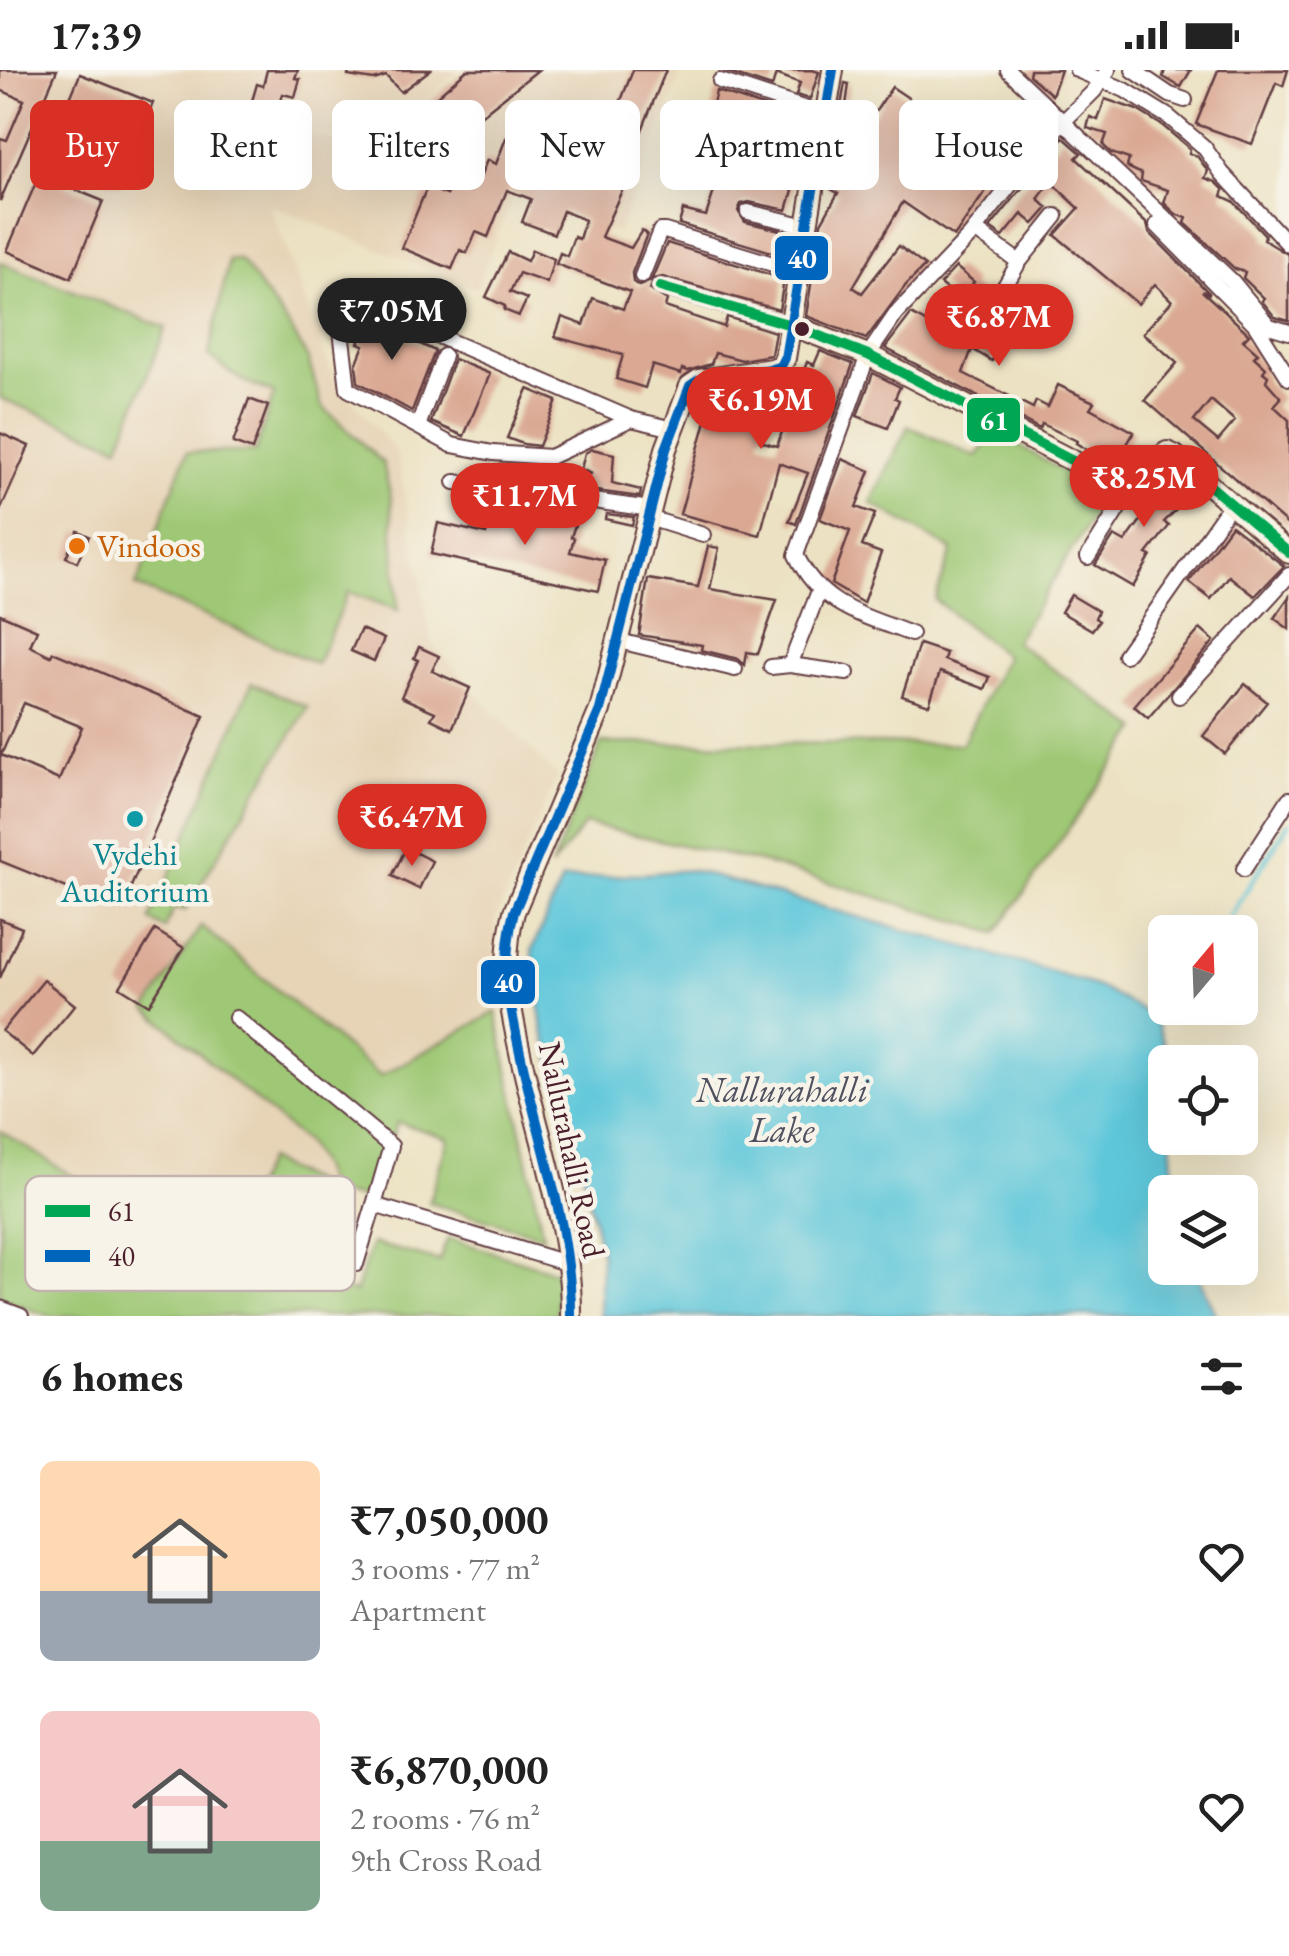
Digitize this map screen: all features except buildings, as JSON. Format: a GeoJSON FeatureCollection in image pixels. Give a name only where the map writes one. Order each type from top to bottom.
{"type":"FeatureCollection","features":[{"type":"Feature","properties":{"kind":"street"},"geometry":{"type":"LineString","coordinates":[[827,100],[832,70]]}},
{"type":"Feature","properties":{"kind":"street"},"geometry":{"type":"LineString","coordinates":[[1008,70],[1232,281],[1269,326],[1289,332]]}},
{"type":"Feature","properties":{"kind":"street"},"geometry":{"type":"LineString","coordinates":[[1076,70],[1105,76],[1169,117],[1204,147],[1222,173],[1289,245]]}},
{"type":"Feature","properties":{"kind":"street"},"geometry":{"type":"LineString","coordinates":[[1133,70],[1170,96],[1185,100]]}},
{"type":"Feature","properties":{"kind":"street"},"geometry":{"type":"LineString","coordinates":[[911,634],[835,603],[819,592],[796,554],[868,355],[896,314],[975,230],[1105,76]]}},
{"type":"Feature","properties":{"kind":"street"},"geometry":{"type":"LineString","coordinates":[[720,80],[780,100]]}},
{"type":"Feature","properties":{"kind":"street"},"geometry":{"type":"LineString","coordinates":[[791,325],[813,190]]}},
{"type":"Feature","properties":{"kind":"street"},"geometry":{"type":"LineString","coordinates":[[1142,210],[1256,324],[1289,378]]}},
{"type":"Feature","properties":{"kind":"street"},"geometry":{"type":"LineString","coordinates":[[748,212],[807,226]]}},
{"type":"Feature","properties":{"kind":"street"},"geometry":{"type":"LineString","coordinates":[[1002,291],[1019,262],[1056,216]]}},
{"type":"Feature","properties":{"kind":"street"},"geometry":{"type":"LineString","coordinates":[[642,276],[660,231],[665,230],[799,272]]}},
{"type":"Feature","properties":{"kind":"street"},"geometry":{"type":"LineString","coordinates":[[975,230],[1019,262]]}},
{"type":"Feature","properties":{"kind":"street"},"geometry":{"type":"LineString","coordinates":[[660,288],[791,325],[868,355],[1123,487]]}},
{"type":"Feature","properties":{"kind":"street"},"geometry":{"type":"LineString","coordinates":[[359,302],[631,419],[674,430]]}},
{"type":"Feature","properties":{"kind":"street"},"geometry":{"type":"LineString","coordinates":[[338,313],[348,389],[452,444],[493,453],[550,457],[631,419]]}},
{"type":"Feature","properties":{"kind":"street","name":"Nallurahalli Road"},"geometry":{"type":"LineString","coordinates":[[571,1316],[569,1264],[507,994],[506,942],[514,912],[600,710],[650,513],[690,386],[699,380],[781,366],[791,325]]}},
{"type":"Feature","properties":{"kind":"street"},"geometry":{"type":"LineString","coordinates":[[418,426],[444,356]]}},
{"type":"Feature","properties":{"kind":"street"},"geometry":{"type":"LineString","coordinates":[[1088,558],[1118,509],[1123,487],[1167,452],[1289,553]]}},
{"type":"Feature","properties":{"kind":"street"},"geometry":{"type":"LineString","coordinates":[[455,482],[650,513],[704,535]]}},
{"type":"Feature","properties":{"kind":"street"},"geometry":{"type":"LineString","coordinates":[[1124,655],[1231,504]]}},
{"type":"Feature","properties":{"kind":"street"},"geometry":{"type":"LineString","coordinates":[[1180,696],[1289,575]]}},
{"type":"Feature","properties":{"kind":"street"},"geometry":{"type":"LineString","coordinates":[[790,665],[819,592]]}},
{"type":"Feature","properties":{"kind":"street"},"geometry":{"type":"LineString","coordinates":[[619,641],[735,669]]}},
{"type":"Feature","properties":{"kind":"street"},"geometry":{"type":"LineString","coordinates":[[771,667],[790,665],[846,673]]}},
{"type":"Feature","properties":{"kind":"street"},"geometry":{"type":"LineString","coordinates":[[1244,869],[1289,800]]}},
{"type":"Feature","properties":{"kind":"street"},"geometry":{"type":"LineString","coordinates":[[236,1018],[392,1146],[356,1264]]}},
{"type":"Feature","properties":{"kind":"street"},"geometry":{"type":"LineString","coordinates":[[374,1205],[569,1264]]}},
{"type":"Feature","properties":{"kind":"street"},"geometry":{"type":"LineString","coordinates":[[0,1308],[21,1316]]}},
{"type":"Feature","properties":{"kind":"shaded area"},"geometry":{"type":"Polygon","coordinates":[[[0,70],[459,70],[426,100],[332,100],[332,136],[312,130],[312,100],[210,100],[179,91],[208,100],[174,100],[174,190],[312,190],[312,133],[332,139],[332,190],[485,190],[485,100],[428,100],[466,70],[683,70],[671,100],[660,100],[660,128],[640,178],[640,100],[505,100],[505,190],[635,190],[618,233],[513,196],[476,288],[270,205],[334,379],[397,453],[432,642],[478,696],[557,776],[495,921],[496,1012],[380,1076],[201,926],[147,1008],[306,1143],[323,1176],[72,1176],[0,1131],[0,70]]]}},
{"type":"Feature","properties":{"kind":"green space"},"geometry":{"type":"Polygon","coordinates":[[[229,260],[240,260],[291,329],[308,359],[322,406],[383,463],[391,498],[398,610],[348,592],[317,664],[136,586],[187,452],[255,452],[274,393],[239,378],[209,355],[229,260]]]}},
{"type":"Feature","properties":{"kind":"green space"},"geometry":{"type":"Polygon","coordinates":[[[0,262],[166,328],[119,446],[0,398],[0,262]]]}},
{"type":"Feature","properties":{"kind":"green space"},"geometry":{"type":"Polygon","coordinates":[[[908,426],[976,457],[996,432],[1105,496],[1015,642],[1138,729],[996,933],[768,864],[585,824],[551,867],[601,743],[962,744],[1006,656],[935,600],[952,550],[871,503],[908,426]]]}},
{"type":"Feature","properties":{"kind":"green space"},"geometry":{"type":"Polygon","coordinates":[[[252,683],[308,707],[185,910],[174,908],[165,929],[150,920],[252,683]]]}},
{"type":"Feature","properties":{"kind":"green space"},"geometry":{"type":"Polygon","coordinates":[[[201,926],[380,1076],[496,1012],[543,1236],[429,1203],[448,1138],[397,1122],[371,1199],[355,1197],[355,1176],[323,1176],[306,1143],[147,1009],[201,926]]]}},
{"type":"Feature","properties":{"kind":"green space"},"geometry":{"type":"Polygon","coordinates":[[[0,1131],[72,1176],[25,1176],[25,1291],[355,1293],[372,1243],[439,1261],[448,1238],[557,1272],[557,1316],[49,1316],[0,1299],[0,1131]]]}},
{"type":"Feature","properties":{"kind":"green space"},"geometry":{"type":"Polygon","coordinates":[[[267,1160],[300,1176],[259,1176],[267,1160]]]}},
{"type":"Feature","properties":{"kind":"water","name":"Nallurahalli Lake"},"geometry":{"type":"Polygon","coordinates":[[[691,870],[1043,969],[1096,986],[1148,1013],[1148,1025],[1157,1025],[1165,1045],[1148,1045],[1148,1155],[1172,1155],[1174,1175],[1148,1175],[1148,1285],[1202,1285],[1216,1316],[600,1316],[601,1255],[576,1142],[543,1031],[532,950],[562,880],[691,870]]]}},
{"type":"Feature","properties":{"kind":"waterway"},"geometry":{"type":"LineString","coordinates":[[1231,915],[1289,823]]}},
{"type":"Feature","properties":{"kind":"transit line","name":"40"},"geometry":{"type":"LineString","coordinates":[[571,1316],[560,1219],[510,1003],[510,931],[514,912],[600,710],[666,449],[690,386],[699,380],[772,369],[781,366],[785,358],[833,70]]}},
{"type":"Feature","properties":{"kind":"transit line","name":"61"},"geometry":{"type":"LineString","coordinates":[[660,287],[791,325],[868,355],[1123,487],[1167,452],[1289,553]]}},
{"type":"Feature","properties":{"kind":"place","name":"Vindoos"},"geometry":{"type":"Point","coordinates":[77,546]}},
{"type":"Feature","properties":{"kind":"place","name":"Vydehi Auditorium"},"geometry":{"type":"Point","coordinates":[135,819]}}]}
